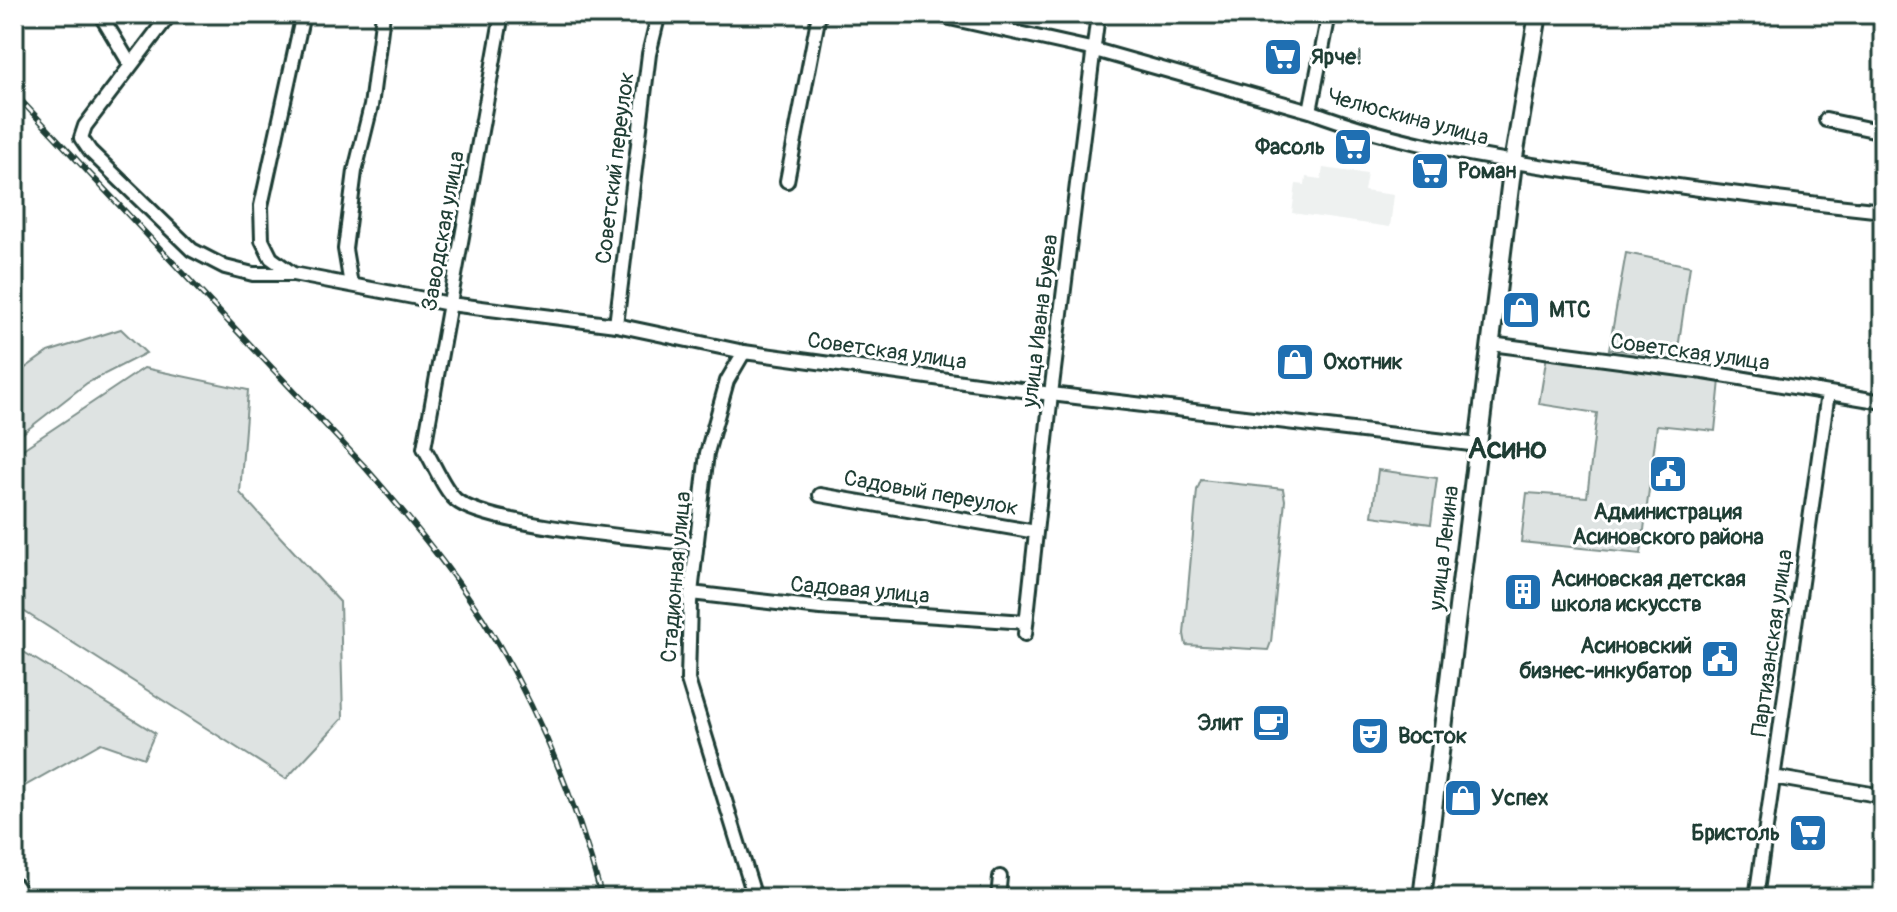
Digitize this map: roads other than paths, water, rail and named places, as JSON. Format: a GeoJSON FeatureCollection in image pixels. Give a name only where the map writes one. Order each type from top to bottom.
{"type":"FeatureCollection","features":[{"type":"Feature","properties":{"kind":"main road","name":"улица Ленина"},"geometry":{"type":"LineString","coordinates":[[1422,898],[1513,163],[1538,14]]}},
{"type":"Feature","properties":{"kind":"street"},"geometry":{"type":"LineString","coordinates":[[100,14],[130,64],[170,14]]}},
{"type":"Feature","properties":{"kind":"street"},"geometry":{"type":"LineString","coordinates":[[293,274],[271,258],[262,240],[261,206],[303,14]]}},
{"type":"Feature","properties":{"kind":"street"},"geometry":{"type":"LineString","coordinates":[[351,285],[345,249],[355,171],[371,106],[383,14]]}},
{"type":"Feature","properties":{"kind":"street","name":"Заводская улица"},"geometry":{"type":"LineString","coordinates":[[502,14],[424,448],[455,499],[477,512],[697,544]]}},
{"type":"Feature","properties":{"kind":"street"},"geometry":{"type":"LineString","coordinates":[[643,14],[659,15]]}},
{"type":"Feature","properties":{"kind":"street"},"geometry":{"type":"LineString","coordinates":[[787,181],[819,14]]}},
{"type":"Feature","properties":{"kind":"street","name":"Челюскина улица"},"geometry":{"type":"LineString","coordinates":[[932,14],[1095,50],[1310,111],[1343,124],[1446,150],[1513,163],[1758,198],[1883,211]]}},
{"type":"Feature","properties":{"kind":"street","name":"улица Ивана Буева"},"geometry":{"type":"LineString","coordinates":[[1025,628],[1098,14]]}},
{"type":"Feature","properties":{"kind":"street"},"geometry":{"type":"LineString","coordinates":[[1310,111],[1329,14]]}},
{"type":"Feature","properties":{"kind":"street","name":"Советский переулок"},"geometry":{"type":"LineString","coordinates":[[616,325],[649,54],[659,15]]}},
{"type":"Feature","properties":{"kind":"street","name":"Советская улица"},"geometry":{"type":"LineString","coordinates":[[130,64],[85,126],[81,138],[90,151],[192,250],[225,267],[244,272],[293,274],[450,304],[616,325],[744,352],[1051,394],[1479,445]]}},
{"type":"Feature","properties":{"kind":"street"},"geometry":{"type":"LineString","coordinates":[[1826,120],[1883,132]]}},
{"type":"Feature","properties":{"kind":"street","name":"Советская улица"},"geometry":{"type":"LineString","coordinates":[[1491,344],[1704,372],[1883,402]]}},
{"type":"Feature","properties":{"kind":"street","name":"Стадионная улица"},"geometry":{"type":"LineString","coordinates":[[744,352],[727,381],[707,453],[691,593],[688,680],[755,898]]}},
{"type":"Feature","properties":{"kind":"street","name":"Партизанская улица"},"geometry":{"type":"LineString","coordinates":[[1756,898],[1828,393]]}},
{"type":"Feature","properties":{"kind":"street","name":"Садовый переулок"},"geometry":{"type":"LineString","coordinates":[[820,495],[1036,532]]}},
{"type":"Feature","properties":{"kind":"street","name":"Садовая улица"},"geometry":{"type":"LineString","coordinates":[[691,593],[1025,628]]}},
{"type":"Feature","properties":{"kind":"street"},"geometry":{"type":"LineString","coordinates":[[1773,777],[1883,796]]}},
{"type":"Feature","properties":{"kind":"street"},"geometry":{"type":"LineString","coordinates":[[998,898],[1000,877]]}},
{"type":"Feature","properties":{"kind":"street"},"geometry":{"type":"LineString","coordinates":[[14,884],[24,898]]}},
{"type":"Feature","properties":{"kind":"railway"},"geometry":{"type":"LineString","coordinates":[[14,93],[364,466],[456,579],[503,652],[538,719],[580,826],[602,898]]}},
{"type":"Feature","properties":{"kind":"place","name":"Ярче!"},"geometry":{"type":"Point","coordinates":[1283,57]}},
{"type":"Feature","properties":{"kind":"place","name":"Фасоль"},"geometry":{"type":"Point","coordinates":[1353,147]}},
{"type":"Feature","properties":{"kind":"place","name":"Роман"},"geometry":{"type":"Point","coordinates":[1430,171]}},
{"type":"Feature","properties":{"kind":"place","name":"МТС"},"geometry":{"type":"Point","coordinates":[1521,310]}},
{"type":"Feature","properties":{"kind":"place","name":"Охотник"},"geometry":{"type":"Point","coordinates":[1295,362]}},
{"type":"Feature","properties":{"kind":"place","name":"Администрация Асиновского района"},"geometry":{"type":"Point","coordinates":[1668,474]}},
{"type":"Feature","properties":{"kind":"place","name":"Асиновская детская школа искусств"},"geometry":{"type":"Point","coordinates":[1523,592]}},
{"type":"Feature","properties":{"kind":"place","name":"Асиновский бизнес-инкубатор"},"geometry":{"type":"Point","coordinates":[1720,659]}},
{"type":"Feature","properties":{"kind":"place","name":"Элит"},"geometry":{"type":"Point","coordinates":[1271,723]}},
{"type":"Feature","properties":{"kind":"place","name":"Восток"},"geometry":{"type":"Point","coordinates":[1370,736]}},
{"type":"Feature","properties":{"kind":"place","name":"Успех"},"geometry":{"type":"Point","coordinates":[1463,798]}},
{"type":"Feature","properties":{"kind":"place","name":"Бристоль"},"geometry":{"type":"Point","coordinates":[1808,833]}},
{"type":"Feature","properties":{"kind":"district","name":"Асино"},"geometry":{"type":"Point","coordinates":[1507,448]}}]}
